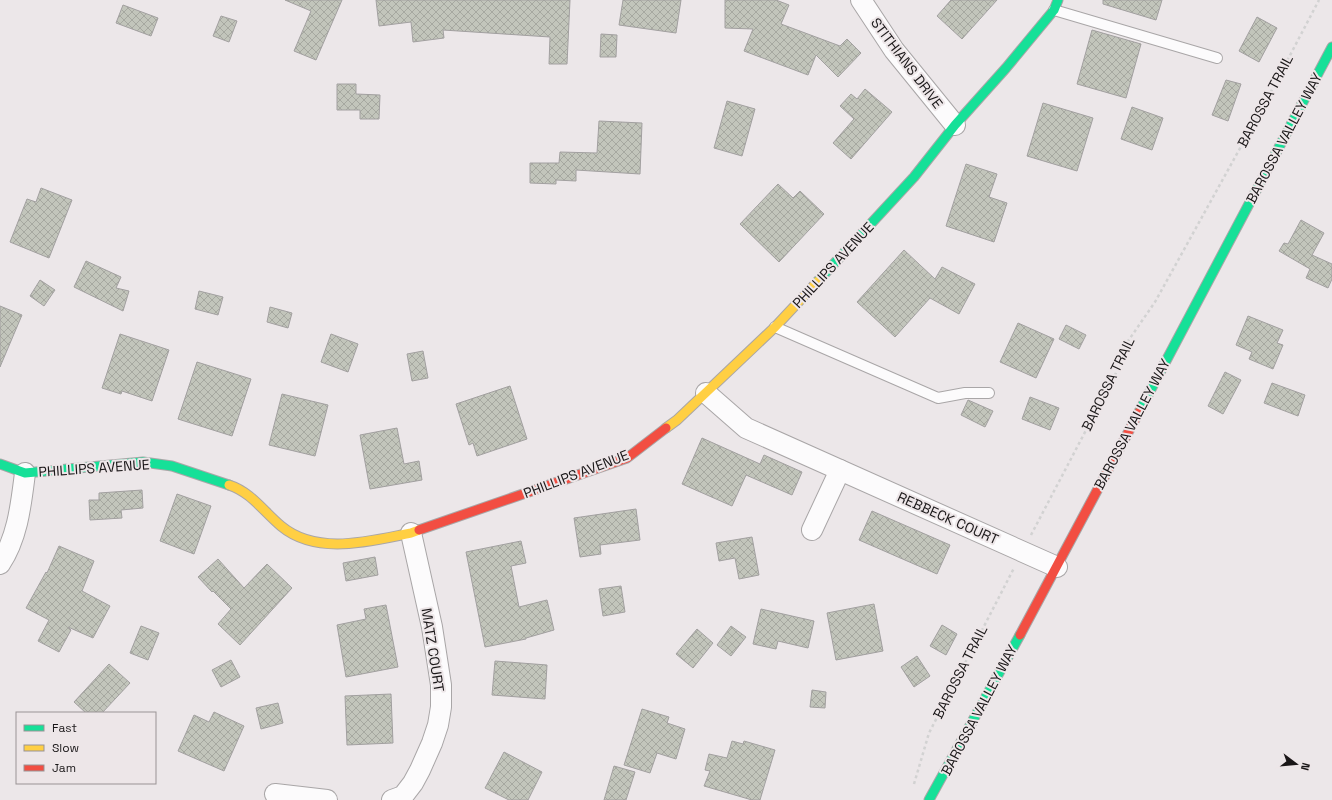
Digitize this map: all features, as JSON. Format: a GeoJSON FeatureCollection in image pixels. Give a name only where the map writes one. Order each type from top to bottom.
{"type":"FeatureCollection","features":[{"type":"Feature","properties":{"kind":"street","name":"STITHIANS DRIVE"},"geometry":{"type":"LineString","coordinates":[[860,0],[894,50],[955,125]]}},
{"type":"Feature","properties":{"kind":"street","name":"PHILLIPS AVENUE"},"geometry":{"type":"LineString","coordinates":[[0,464],[25,473],[143,462],[172,466],[235,487],[249,496],[282,527],[300,538],[316,542],[355,544],[410,533],[627,458],[677,420],[776,327],[914,177],[955,125],[1006,68],[1054,10],[1058,0]]}},
{"type":"Feature","properties":{"kind":"street","name":"BAROSSA VALLEY WAY"},"geometry":{"type":"LineString","coordinates":[[929,800],[1057,567],[1332,47]]}},
{"type":"Feature","properties":{"kind":"street","name":"REBBECK COURT"},"geometry":{"type":"LineString","coordinates":[[706,393],[746,428],[1057,567]]}},
{"type":"Feature","properties":{"kind":"street"},"geometry":{"type":"LineString","coordinates":[[812,530],[840,470]]}},
{"type":"Feature","properties":{"kind":"street"},"geometry":{"type":"LineString","coordinates":[[0,564],[7,553],[14,536],[20,510],[25,473]]}},
{"type":"Feature","properties":{"kind":"street","name":"MATZ COURT"},"geometry":{"type":"LineString","coordinates":[[392,800],[403,796],[413,783],[420,770],[438,725],[441,707],[440,685],[432,627],[410,533]]}},
{"type":"Feature","properties":{"kind":"street"},"geometry":{"type":"LineString","coordinates":[[275,794],[327,800]]}},
{"type":"Feature","properties":{"kind":"lane"},"geometry":{"type":"LineString","coordinates":[[1054,10],[1216,58]]}},
{"type":"Feature","properties":{"kind":"lane"},"geometry":{"type":"LineString","coordinates":[[776,327],[938,398],[965,393],[989,393]]}},
{"type":"Feature","properties":{"kind":"path","name":"BAROSSA TRAIL"},"geometry":{"type":"LineString","coordinates":[[913,786],[929,733],[1116,373],[1126,344],[1155,302],[1265,103],[1319,0]]}},
{"type":"Feature","properties":{"kind":"building"},"geometry":{"type":"Polygon","coordinates":[[[285,0],[342,0],[316,60],[294,51],[311,11],[285,0]]]}},
{"type":"Feature","properties":{"kind":"building"},"geometry":{"type":"Polygon","coordinates":[[[376,0],[570,0],[567,64],[549,64],[550,37],[443,30],[444,38],[413,42],[411,22],[379,26],[376,0]]]}},
{"type":"Feature","properties":{"kind":"building"},"geometry":{"type":"Polygon","coordinates":[[[623,0],[681,0],[676,33],[619,25],[623,0]]]}},
{"type":"Feature","properties":{"kind":"building"},"geometry":{"type":"Polygon","coordinates":[[[725,0],[776,0],[789,5],[781,24],[840,46],[847,39],[861,53],[838,77],[816,55],[808,75],[744,51],[753,29],[725,28],[725,0]]]}},
{"type":"Feature","properties":{"kind":"building"},"geometry":{"type":"Polygon","coordinates":[[[951,0],[997,0],[962,39],[937,16],[951,0]]]}},
{"type":"Feature","properties":{"kind":"building"},"geometry":{"type":"Polygon","coordinates":[[[1103,0],[1162,0],[1156,20],[1103,4],[1103,0]]]}},
{"type":"Feature","properties":{"kind":"building"},"geometry":{"type":"Polygon","coordinates":[[[123,5],[158,18],[151,36],[116,23],[123,5]]]}},
{"type":"Feature","properties":{"kind":"building"},"geometry":{"type":"Polygon","coordinates":[[[221,16],[237,21],[229,42],[213,36],[221,16]]]}},
{"type":"Feature","properties":{"kind":"building"},"geometry":{"type":"Polygon","coordinates":[[[1257,17],[1277,28],[1259,62],[1239,51],[1257,17]]]}},
{"type":"Feature","properties":{"kind":"building"},"geometry":{"type":"Polygon","coordinates":[[[1092,30],[1141,44],[1126,98],[1077,84],[1092,30]]]}},
{"type":"Feature","properties":{"kind":"building"},"geometry":{"type":"Polygon","coordinates":[[[601,34],[617,35],[616,57],[600,57],[601,34]]]}},
{"type":"Feature","properties":{"kind":"building"},"geometry":{"type":"Polygon","coordinates":[[[1226,80],[1241,84],[1228,121],[1212,115],[1226,80]]]}},
{"type":"Feature","properties":{"kind":"building"},"geometry":{"type":"Polygon","coordinates":[[[337,84],[356,84],[356,94],[380,95],[379,119],[360,119],[360,110],[337,110],[337,84]]]}},
{"type":"Feature","properties":{"kind":"building"},"geometry":{"type":"Polygon","coordinates":[[[865,89],[892,112],[851,159],[833,143],[854,119],[840,106],[851,94],[857,99],[865,89]]]}},
{"type":"Feature","properties":{"kind":"building"},"geometry":{"type":"Polygon","coordinates":[[[727,101],[755,109],[742,156],[714,148],[727,101]]]}},
{"type":"Feature","properties":{"kind":"building"},"geometry":{"type":"Polygon","coordinates":[[[1043,103],[1093,118],[1077,171],[1027,156],[1043,103]]]}},
{"type":"Feature","properties":{"kind":"building"},"geometry":{"type":"Polygon","coordinates":[[[1132,107],[1163,118],[1152,150],[1121,139],[1132,107]]]}},
{"type":"Feature","properties":{"kind":"building"},"geometry":{"type":"Polygon","coordinates":[[[599,121],[642,123],[640,174],[576,170],[576,181],[556,180],[556,184],[530,183],[530,163],[559,163],[560,152],[597,153],[599,121]]]}},
{"type":"Feature","properties":{"kind":"building"},"geometry":{"type":"Polygon","coordinates":[[[966,164],[997,174],[989,197],[1007,203],[994,242],[946,226],[966,164]]]}},
{"type":"Feature","properties":{"kind":"building"},"geometry":{"type":"Polygon","coordinates":[[[778,184],[793,198],[800,191],[824,214],[779,262],[740,224],[778,184]]]}},
{"type":"Feature","properties":{"kind":"building"},"geometry":{"type":"Polygon","coordinates":[[[41,188],[72,200],[49,258],[10,242],[27,199],[36,202],[41,188]]]}},
{"type":"Feature","properties":{"kind":"building"},"geometry":{"type":"Polygon","coordinates":[[[1301,220],[1324,233],[1312,255],[1332,264],[1332,279],[1328,288],[1306,278],[1310,269],[1279,251],[1284,243],[1288,244],[1301,220]]]}},
{"type":"Feature","properties":{"kind":"building"},"geometry":{"type":"Polygon","coordinates":[[[904,250],[935,279],[942,267],[975,284],[959,314],[930,298],[895,337],[857,302],[904,250]]]}},
{"type":"Feature","properties":{"kind":"building"},"geometry":{"type":"Polygon","coordinates":[[[86,261],[121,277],[116,288],[129,291],[123,311],[74,287],[86,261]]]}},
{"type":"Feature","properties":{"kind":"building"},"geometry":{"type":"Polygon","coordinates":[[[40,280],[55,290],[44,306],[30,296],[40,280]]]}},
{"type":"Feature","properties":{"kind":"building"},"geometry":{"type":"Polygon","coordinates":[[[199,291],[223,297],[218,315],[195,309],[199,291]]]}},
{"type":"Feature","properties":{"kind":"building"},"geometry":{"type":"Polygon","coordinates":[[[0,306],[22,315],[0,367],[0,306]]]}},
{"type":"Feature","properties":{"kind":"building"},"geometry":{"type":"Polygon","coordinates":[[[270,307],[292,313],[288,328],[267,322],[270,307]]]}},
{"type":"Feature","properties":{"kind":"building"},"geometry":{"type":"Polygon","coordinates":[[[1248,316],[1283,330],[1277,343],[1283,345],[1273,369],[1249,359],[1252,352],[1236,345],[1248,316]]]}},
{"type":"Feature","properties":{"kind":"building"},"geometry":{"type":"Polygon","coordinates":[[[1018,323],[1054,339],[1036,378],[1000,362],[1018,323]]]}},
{"type":"Feature","properties":{"kind":"building"},"geometry":{"type":"Polygon","coordinates":[[[1066,325],[1086,335],[1079,349],[1059,339],[1066,325]]]}},
{"type":"Feature","properties":{"kind":"building"},"geometry":{"type":"Polygon","coordinates":[[[120,334],[169,350],[152,401],[122,391],[121,394],[102,388],[120,334]]]}},
{"type":"Feature","properties":{"kind":"building"},"geometry":{"type":"Polygon","coordinates":[[[331,334],[358,344],[348,372],[321,362],[331,334]]]}},
{"type":"Feature","properties":{"kind":"building"},"geometry":{"type":"Polygon","coordinates":[[[423,351],[428,378],[412,381],[407,354],[423,351]]]}},
{"type":"Feature","properties":{"kind":"building"},"geometry":{"type":"Polygon","coordinates":[[[197,362],[251,379],[232,436],[178,419],[197,362]]]}},
{"type":"Feature","properties":{"kind":"building"},"geometry":{"type":"Polygon","coordinates":[[[1225,372],[1241,380],[1223,414],[1208,406],[1225,372]]]}},
{"type":"Feature","properties":{"kind":"building"},"geometry":{"type":"Polygon","coordinates":[[[1272,383],[1305,395],[1298,416],[1264,403],[1272,383]]]}},
{"type":"Feature","properties":{"kind":"building"},"geometry":{"type":"Polygon","coordinates":[[[510,386],[527,439],[477,456],[473,443],[469,445],[456,404],[510,386]]]}},
{"type":"Feature","properties":{"kind":"building"},"geometry":{"type":"Polygon","coordinates":[[[282,394],[328,405],[315,456],[269,445],[282,394]]]}},
{"type":"Feature","properties":{"kind":"building"},"geometry":{"type":"Polygon","coordinates":[[[1030,397],[1059,408],[1050,430],[1022,419],[1030,397]]]}},
{"type":"Feature","properties":{"kind":"building"},"geometry":{"type":"Polygon","coordinates":[[[968,400],[993,411],[985,427],[961,415],[968,400]]]}},
{"type":"Feature","properties":{"kind":"building"},"geometry":{"type":"Polygon","coordinates":[[[397,428],[404,464],[419,461],[422,480],[370,489],[360,435],[397,428]]]}},
{"type":"Feature","properties":{"kind":"building"},"geometry":{"type":"Polygon","coordinates":[[[702,438],[760,464],[764,455],[802,472],[792,495],[746,475],[732,506],[682,484],[702,438]]]}},
{"type":"Feature","properties":{"kind":"building"},"geometry":{"type":"Polygon","coordinates":[[[142,490],[143,508],[121,510],[122,518],[90,520],[89,500],[99,500],[99,493],[142,490]]]}},
{"type":"Feature","properties":{"kind":"building"},"geometry":{"type":"Polygon","coordinates":[[[177,494],[211,506],[194,554],[160,541],[177,494]]]}},
{"type":"Feature","properties":{"kind":"building"},"geometry":{"type":"Polygon","coordinates":[[[636,509],[640,540],[600,545],[601,554],[580,557],[574,518],[636,509]]]}},
{"type":"Feature","properties":{"kind":"building"},"geometry":{"type":"Polygon","coordinates":[[[872,511],[950,545],[937,574],[859,540],[872,511]]]}},
{"type":"Feature","properties":{"kind":"building"},"geometry":{"type":"Polygon","coordinates":[[[752,537],[759,575],[739,579],[735,558],[719,561],[716,543],[752,537]]]}},
{"type":"Feature","properties":{"kind":"building"},"geometry":{"type":"Polygon","coordinates":[[[521,541],[526,563],[511,566],[519,607],[547,600],[554,630],[526,639],[485,647],[466,552],[521,541]]]}},
{"type":"Feature","properties":{"kind":"building"},"geometry":{"type":"Polygon","coordinates":[[[59,546],[94,561],[82,591],[110,606],[93,638],[68,627],[71,630],[59,652],[38,641],[49,620],[26,608],[46,572],[47,573],[59,546]]]}},
{"type":"Feature","properties":{"kind":"building"},"geometry":{"type":"Polygon","coordinates":[[[375,557],[378,575],[346,581],[343,563],[375,557]]]}},
{"type":"Feature","properties":{"kind":"building"},"geometry":{"type":"Polygon","coordinates":[[[218,559],[244,588],[267,564],[292,588],[240,645],[218,624],[231,609],[198,577],[218,559]]]}},
{"type":"Feature","properties":{"kind":"building"},"geometry":{"type":"Polygon","coordinates":[[[621,586],[625,612],[603,616],[599,589],[621,586]]]}},
{"type":"Feature","properties":{"kind":"building"},"geometry":{"type":"Polygon","coordinates":[[[874,604],[883,651],[836,660],[827,613],[874,604]]]}},
{"type":"Feature","properties":{"kind":"building"},"geometry":{"type":"Polygon","coordinates":[[[386,605],[398,667],[346,677],[337,625],[366,619],[364,609],[386,605]]]}},
{"type":"Feature","properties":{"kind":"building"},"geometry":{"type":"Polygon","coordinates":[[[761,609],[814,621],[808,648],[778,641],[776,649],[753,644],[761,609]]]}},
{"type":"Feature","properties":{"kind":"building"},"geometry":{"type":"Polygon","coordinates":[[[942,625],[957,634],[946,655],[930,646],[942,625]]]}},
{"type":"Feature","properties":{"kind":"building"},"geometry":{"type":"Polygon","coordinates":[[[141,626],[159,633],[148,660],[130,653],[141,626]]]}},
{"type":"Feature","properties":{"kind":"building"},"geometry":{"type":"Polygon","coordinates":[[[731,626],[746,637],[731,656],[717,645],[731,626]]]}},
{"type":"Feature","properties":{"kind":"building"},"geometry":{"type":"Polygon","coordinates":[[[697,629],[713,643],[693,668],[676,654],[697,629]]]}},
{"type":"Feature","properties":{"kind":"building"},"geometry":{"type":"Polygon","coordinates":[[[917,656],[930,676],[914,687],[901,667],[917,656]]]}},
{"type":"Feature","properties":{"kind":"building"},"geometry":{"type":"Polygon","coordinates":[[[231,660],[240,677],[221,687],[212,670],[231,660]]]}},
{"type":"Feature","properties":{"kind":"building"},"geometry":{"type":"Polygon","coordinates":[[[495,661],[547,665],[545,699],[492,695],[495,661]]]}},
{"type":"Feature","properties":{"kind":"building"},"geometry":{"type":"Polygon","coordinates":[[[109,664],[130,683],[103,712],[85,712],[74,702],[109,664]]]}},
{"type":"Feature","properties":{"kind":"building"},"geometry":{"type":"Polygon","coordinates":[[[812,690],[826,692],[825,708],[810,707],[812,690]]]}},
{"type":"Feature","properties":{"kind":"building"},"geometry":{"type":"Polygon","coordinates":[[[391,694],[393,743],[347,745],[345,696],[391,694]]]}},
{"type":"Feature","properties":{"kind":"building"},"geometry":{"type":"Polygon","coordinates":[[[278,703],[283,723],[261,729],[256,708],[278,703]]]}},
{"type":"Feature","properties":{"kind":"building"},"geometry":{"type":"Polygon","coordinates":[[[642,709],[669,717],[667,723],[685,729],[676,759],[657,753],[650,773],[624,765],[642,709]]]}},
{"type":"Feature","properties":{"kind":"building"},"geometry":{"type":"Polygon","coordinates":[[[214,712],[244,726],[224,771],[178,751],[194,715],[209,722],[214,712]]]}},
{"type":"Feature","properties":{"kind":"building"},"geometry":{"type":"Polygon","coordinates":[[[732,741],[743,744],[744,741],[775,750],[760,800],[752,800],[704,786],[710,771],[705,770],[709,754],[727,758],[732,741]]]}},
{"type":"Feature","properties":{"kind":"building"},"geometry":{"type":"Polygon","coordinates":[[[504,752],[542,772],[528,800],[509,800],[485,788],[504,752]]]}},
{"type":"Feature","properties":{"kind":"building"},"geometry":{"type":"Polygon","coordinates":[[[614,766],[635,772],[626,800],[604,800],[614,766]]]}},
{"type":"Feature","properties":{"kind":"traffic: fast"},"geometry":{"type":"LineString","coordinates":[[818,281],[914,177],[955,125],[1006,68],[1054,10],[1058,0]]}},
{"type":"Feature","properties":{"kind":"traffic: fast"},"geometry":{"type":"LineString","coordinates":[[1139,412],[1332,47]]}},
{"type":"Feature","properties":{"kind":"traffic: fast"},"geometry":{"type":"LineString","coordinates":[[0,464],[25,473],[143,462],[172,466],[229,485]]}},
{"type":"Feature","properties":{"kind":"traffic: fast"},"geometry":{"type":"LineString","coordinates":[[929,800],[1020,635]]}},
{"type":"Feature","properties":{"kind":"traffic: slow"},"geometry":{"type":"LineString","coordinates":[[666,428],[677,420],[775,327],[818,281]]}},
{"type":"Feature","properties":{"kind":"traffic: slow"},"geometry":{"type":"LineString","coordinates":[[229,485],[251,497],[281,526],[295,535],[311,541],[327,544],[344,544],[378,540],[419,530]]}},
{"type":"Feature","properties":{"kind":"traffic: jam"},"geometry":{"type":"LineString","coordinates":[[1020,635],[1139,412]]}},
{"type":"Feature","properties":{"kind":"traffic: jam"},"geometry":{"type":"LineString","coordinates":[[419,530],[627,458],[666,428]]}}]}
